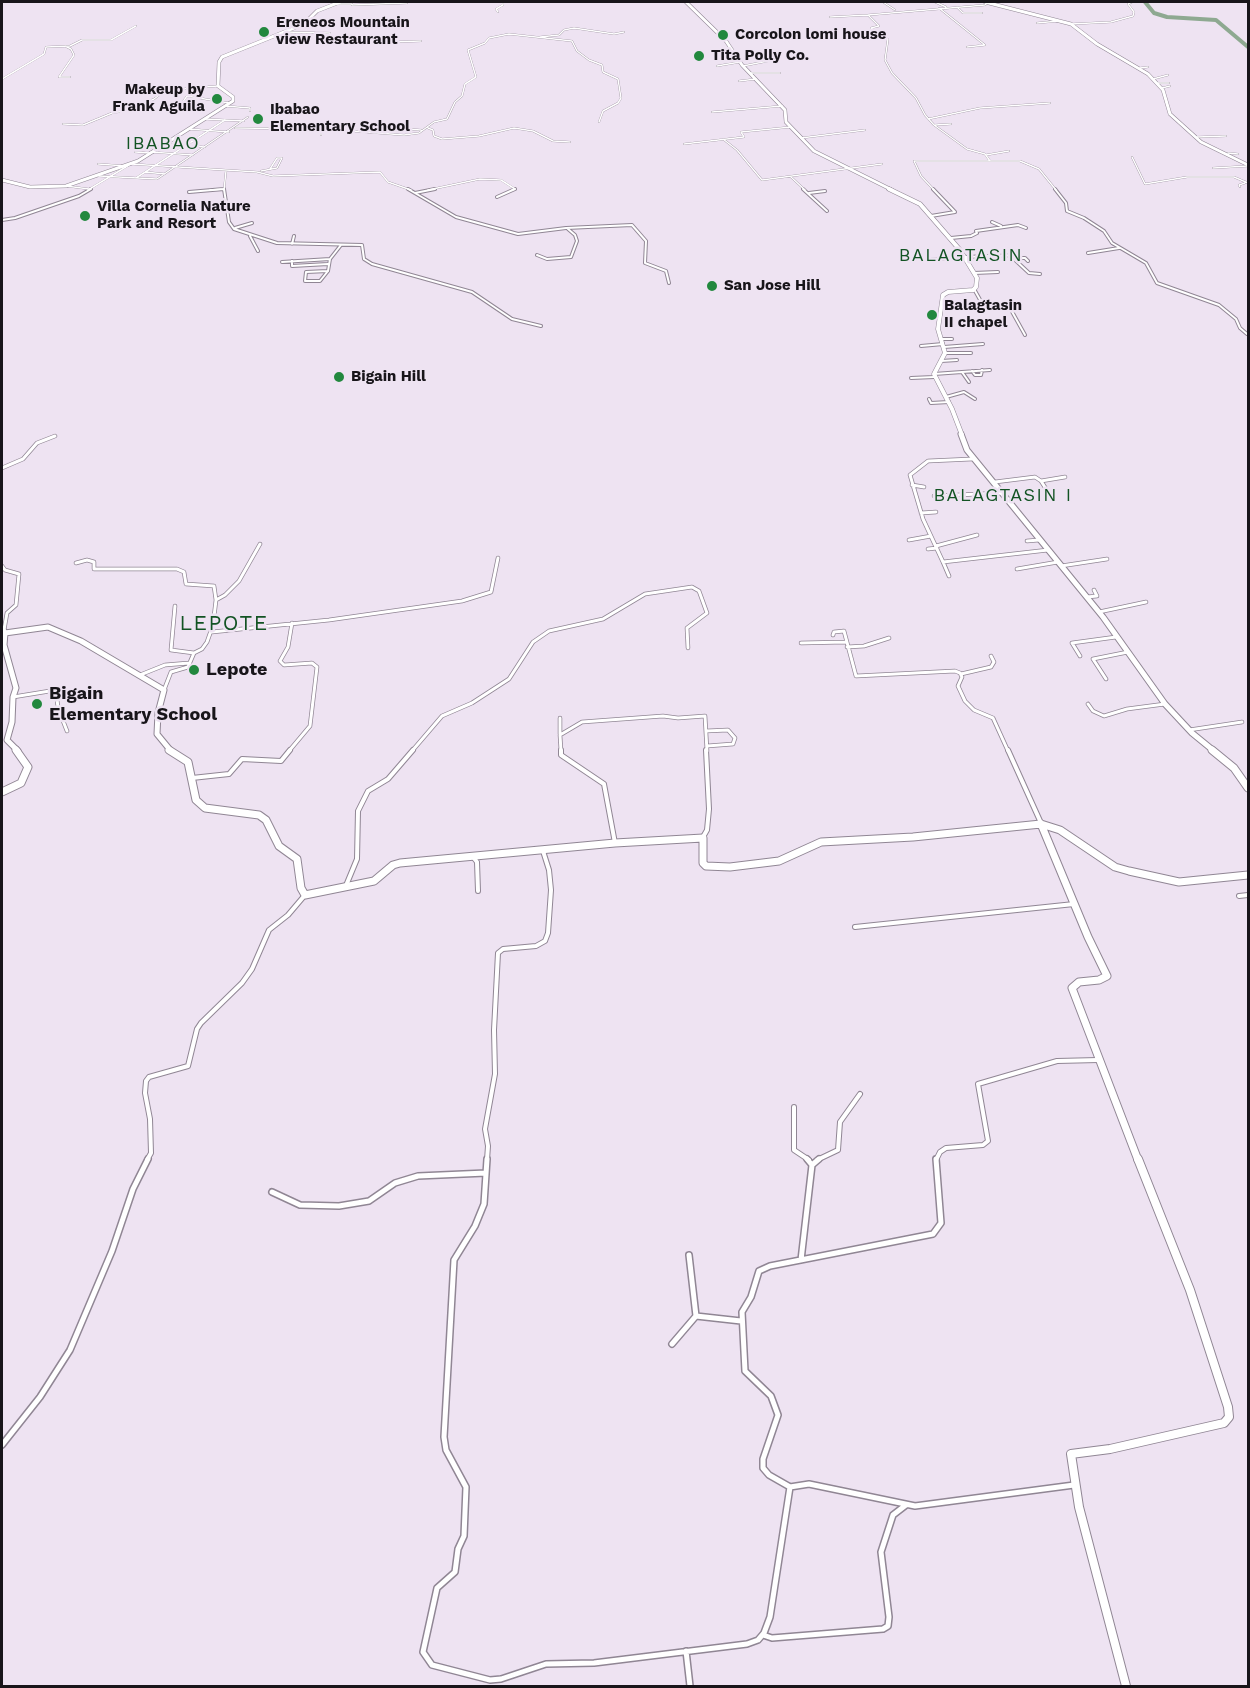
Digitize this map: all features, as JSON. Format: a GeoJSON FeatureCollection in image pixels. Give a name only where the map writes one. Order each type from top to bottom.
{"type":"FeatureCollection","features":[{"type":"Feature","properties":{"kind":"street"},"geometry":{"type":"LineString","coordinates":[[306,22],[317,11],[340,2]]}},
{"type":"Feature","properties":{"kind":"street"},"geometry":{"type":"LineString","coordinates":[[384,3],[388,2]]}},
{"type":"Feature","properties":{"kind":"street"},"geometry":{"type":"LineString","coordinates":[[498,12],[496,9],[503,5],[503,2]]}},
{"type":"Feature","properties":{"kind":"street"},"geometry":{"type":"LineString","coordinates":[[686,2],[726,41],[741,64],[782,106],[786,112],[786,122],[814,151],[920,204],[951,238],[964,257],[974,273],[977,283],[974,289]]}},
{"type":"Feature","properties":{"kind":"street"},"geometry":{"type":"LineString","coordinates":[[883,2],[896,11]]}},
{"type":"Feature","properties":{"kind":"street"},"geometry":{"type":"LineString","coordinates":[[935,2],[947,7]]}},
{"type":"Feature","properties":{"kind":"street"},"geometry":{"type":"LineString","coordinates":[[830,17],[985,5],[987,2],[1071,24],[1111,22],[1133,16],[1134,12],[1128,4],[1132,2]]}},
{"type":"Feature","properties":{"kind":"street"},"geometry":{"type":"LineString","coordinates":[[335,4],[407,3]]}},
{"type":"Feature","properties":{"kind":"street"},"geometry":{"type":"LineString","coordinates":[[352,5],[352,10]]}},
{"type":"Feature","properties":{"kind":"street"},"geometry":{"type":"LineString","coordinates":[[956,7],[963,13],[982,13]]}},
{"type":"Feature","properties":{"kind":"street"},"geometry":{"type":"LineString","coordinates":[[939,8],[969,34],[985,44],[967,47]]}},
{"type":"Feature","properties":{"kind":"street"},"geometry":{"type":"LineString","coordinates":[[868,15],[879,26],[871,28],[888,39],[885,60],[892,74],[916,98],[927,119],[967,149],[986,155],[1009,152]]}},
{"type":"Feature","properties":{"kind":"street"},"geometry":{"type":"LineString","coordinates":[[1037,23],[1060,21]]}},
{"type":"Feature","properties":{"kind":"street"},"geometry":{"type":"LineString","coordinates":[[218,86],[219,62],[222,57],[306,22],[322,22]]}},
{"type":"Feature","properties":{"kind":"street"},"geometry":{"type":"LineString","coordinates":[[1071,24],[1097,44],[1140,68],[1158,83],[1162,88],[1170,114],[1206,145],[1238,154]]}},
{"type":"Feature","properties":{"kind":"street"},"geometry":{"type":"LineString","coordinates":[[2,79],[44,54],[46,47],[65,46],[82,40],[114,40],[136,26]]}},
{"type":"Feature","properties":{"kind":"street"},"geometry":{"type":"LineString","coordinates":[[540,37],[559,35],[564,30],[574,28],[614,34],[624,32]]}},
{"type":"Feature","properties":{"kind":"street"},"geometry":{"type":"LineString","coordinates":[[281,32],[330,33],[328,44],[421,41]]}},
{"type":"Feature","properties":{"kind":"street"},"geometry":{"type":"LineString","coordinates":[[235,128],[321,129],[400,135],[425,130],[447,119],[454,102],[462,96],[465,84],[477,76],[469,59],[468,50],[485,43],[489,38],[507,34],[572,41],[577,51],[589,60],[602,65],[603,72],[618,79],[621,98],[618,103],[603,111],[599,122]]}},
{"type":"Feature","properties":{"kind":"street"},"geometry":{"type":"LineString","coordinates":[[375,43],[376,35]]}},
{"type":"Feature","properties":{"kind":"street"},"geometry":{"type":"LineString","coordinates":[[318,36],[348,38]]}},
{"type":"Feature","properties":{"kind":"street"},"geometry":{"type":"LineString","coordinates":[[363,43],[364,37]]}},
{"type":"Feature","properties":{"kind":"street"},"geometry":{"type":"LineString","coordinates":[[342,44],[343,38]]}},
{"type":"Feature","properties":{"kind":"street"},"geometry":{"type":"LineString","coordinates":[[384,38],[384,43]]}},
{"type":"Feature","properties":{"kind":"street"},"geometry":{"type":"LineString","coordinates":[[65,46],[75,55],[61,74],[71,76]]}},
{"type":"Feature","properties":{"kind":"street"},"geometry":{"type":"LineString","coordinates":[[717,66],[773,60]]}},
{"type":"Feature","properties":{"kind":"street"},"geometry":{"type":"LineString","coordinates":[[1140,68],[1148,67]]}},
{"type":"Feature","properties":{"kind":"street"},"geometry":{"type":"LineString","coordinates":[[750,73],[780,73]]}},
{"type":"Feature","properties":{"kind":"street"},"geometry":{"type":"LineString","coordinates":[[1153,79],[1168,75]]}},
{"type":"Feature","properties":{"kind":"street"},"geometry":{"type":"LineString","coordinates":[[739,81],[757,79]]}},
{"type":"Feature","properties":{"kind":"street"},"geometry":{"type":"LineString","coordinates":[[1158,83],[1169,85],[1162,88]]}},
{"type":"Feature","properties":{"kind":"street"},"geometry":{"type":"LineString","coordinates":[[2,220],[48,207],[91,189],[205,119],[229,103],[233,97],[218,86],[162,91],[156,98],[130,110],[112,113],[83,125],[63,124]]}},
{"type":"Feature","properties":{"kind":"street"},"geometry":{"type":"LineString","coordinates":[[177,111],[194,88]]}},
{"type":"Feature","properties":{"kind":"street"},"geometry":{"type":"LineString","coordinates":[[187,96],[229,103]]}},
{"type":"Feature","properties":{"kind":"street"},"geometry":{"type":"LineString","coordinates":[[927,119],[980,108],[1050,103]]}},
{"type":"Feature","properties":{"kind":"street"},"geometry":{"type":"LineString","coordinates":[[225,106],[250,108],[250,111]]}},
{"type":"Feature","properties":{"kind":"street"},"geometry":{"type":"LineString","coordinates":[[712,112],[782,106]]}},
{"type":"Feature","properties":{"kind":"street"},"geometry":{"type":"LineString","coordinates":[[99,176],[155,180],[235,128],[248,117]]}},
{"type":"Feature","properties":{"kind":"street"},"geometry":{"type":"LineString","coordinates":[[205,119],[244,121]]}},
{"type":"Feature","properties":{"kind":"street"},"geometry":{"type":"LineString","coordinates":[[135,179],[225,120]]}},
{"type":"Feature","properties":{"kind":"street"},"geometry":{"type":"LineString","coordinates":[[431,125],[442,124]]}},
{"type":"Feature","properties":{"kind":"street"},"geometry":{"type":"LineString","coordinates":[[934,125],[951,124]]}},
{"type":"Feature","properties":{"kind":"street"},"geometry":{"type":"LineString","coordinates":[[684,144],[744,136],[741,132],[790,127]]}},
{"type":"Feature","properties":{"kind":"street"},"geometry":{"type":"LineString","coordinates":[[428,128],[433,130],[434,136],[442,139],[479,136],[514,129],[533,131],[553,141],[570,142]]}},
{"type":"Feature","properties":{"kind":"street"},"geometry":{"type":"LineString","coordinates":[[188,129],[229,132]]}},
{"type":"Feature","properties":{"kind":"street"},"geometry":{"type":"LineString","coordinates":[[321,129],[321,135]]}},
{"type":"Feature","properties":{"kind":"street"},"geometry":{"type":"LineString","coordinates":[[407,129],[425,130]]}},
{"type":"Feature","properties":{"kind":"street"},"geometry":{"type":"LineString","coordinates":[[801,138],[865,130]]}},
{"type":"Feature","properties":{"kind":"street"},"geometry":{"type":"LineString","coordinates":[[753,131],[757,136]]}},
{"type":"Feature","properties":{"kind":"street"},"geometry":{"type":"LineString","coordinates":[[1197,137],[1226,136]]}},
{"type":"Feature","properties":{"kind":"street"},"geometry":{"type":"LineString","coordinates":[[723,139],[737,150],[761,180],[882,164]]}},
{"type":"Feature","properties":{"kind":"street"},"geometry":{"type":"LineString","coordinates":[[164,144],[206,147]]}},
{"type":"Feature","properties":{"kind":"street"},"geometry":{"type":"LineString","coordinates":[[145,147],[158,148]]}},
{"type":"Feature","properties":{"kind":"street"},"geometry":{"type":"LineString","coordinates":[[135,152],[194,155]]}},
{"type":"Feature","properties":{"kind":"street"},"geometry":{"type":"LineString","coordinates":[[1227,152],[1248,164]]}},
{"type":"Feature","properties":{"kind":"street"},"geometry":{"type":"LineString","coordinates":[[986,155],[990,161]]}},
{"type":"Feature","properties":{"kind":"street"},"geometry":{"type":"LineString","coordinates":[[1132,158],[1139,175],[1147,184],[1187,177],[1234,177],[1247,183]]}},
{"type":"Feature","properties":{"kind":"street"},"geometry":{"type":"LineString","coordinates":[[932,216],[955,212],[921,176],[914,162],[1020,161],[1038,169],[1066,203],[1067,211],[1084,218],[1104,231],[1110,241],[1146,263],[1158,284],[1219,305],[1236,319],[1239,328],[1247,334]]}},
{"type":"Feature","properties":{"kind":"street"},"geometry":{"type":"LineString","coordinates":[[98,164],[258,172],[273,176],[380,172],[388,182],[404,186],[456,218],[514,234],[566,228],[632,225],[646,241],[645,263],[666,271],[669,283]]}},
{"type":"Feature","properties":{"kind":"street"},"geometry":{"type":"LineString","coordinates":[[1213,168],[1248,164]]}},
{"type":"Feature","properties":{"kind":"street"},"geometry":{"type":"LineString","coordinates":[[66,186],[129,165]]}},
{"type":"Feature","properties":{"kind":"street"},"geometry":{"type":"LineString","coordinates":[[258,172],[270,169]]}},
{"type":"Feature","properties":{"kind":"street"},"geometry":{"type":"LineString","coordinates":[[226,171],[224,189],[229,222],[234,229],[249,236],[292,244],[362,244],[364,259],[372,264],[472,292],[512,319],[541,326]]}},
{"type":"Feature","properties":{"kind":"street"},"geometry":{"type":"LineString","coordinates":[[144,172],[165,174]]}},
{"type":"Feature","properties":{"kind":"street"},"geometry":{"type":"LineString","coordinates":[[791,176],[827,211]]}},
{"type":"Feature","properties":{"kind":"street"},"geometry":{"type":"LineString","coordinates":[[414,193],[480,179],[501,180],[515,189],[497,197]]}},
{"type":"Feature","properties":{"kind":"street"},"geometry":{"type":"LineString","coordinates":[[2,180],[30,187],[66,186],[91,189]]}},
{"type":"Feature","properties":{"kind":"street"},"geometry":{"type":"LineString","coordinates":[[1239,187],[1247,183]]}},
{"type":"Feature","properties":{"kind":"street"},"geometry":{"type":"LineString","coordinates":[[189,192],[224,189]]}},
{"type":"Feature","properties":{"kind":"street"},"geometry":{"type":"LineString","coordinates":[[808,193],[825,191]]}},
{"type":"Feature","properties":{"kind":"street"},"geometry":{"type":"LineString","coordinates":[[992,222],[1001,227]]}},
{"type":"Feature","properties":{"kind":"street"},"geometry":{"type":"LineString","coordinates":[[234,229],[252,223]]}},
{"type":"Feature","properties":{"kind":"street"},"geometry":{"type":"LineString","coordinates":[[951,238],[971,236],[977,233],[976,231],[1001,227],[1018,225],[1026,228]]}},
{"type":"Feature","properties":{"kind":"street"},"geometry":{"type":"LineString","coordinates":[[537,255],[547,259],[571,257],[577,242],[572,231],[566,228]]}},
{"type":"Feature","properties":{"kind":"street"},"geometry":{"type":"LineString","coordinates":[[249,236],[258,251]]}},
{"type":"Feature","properties":{"kind":"street"},"geometry":{"type":"LineString","coordinates":[[292,244],[294,236]]}},
{"type":"Feature","properties":{"kind":"street"},"geometry":{"type":"LineString","coordinates":[[328,271],[306,272],[305,281],[320,281],[328,271],[330,259],[342,244]]}},
{"type":"Feature","properties":{"kind":"street"},"geometry":{"type":"LineString","coordinates":[[1088,253],[1120,248]]}},
{"type":"Feature","properties":{"kind":"street"},"geometry":{"type":"LineString","coordinates":[[928,260],[1019,255]]}},
{"type":"Feature","properties":{"kind":"street"},"geometry":{"type":"LineString","coordinates":[[1008,256],[1017,260],[1029,273],[1040,274]]}},
{"type":"Feature","properties":{"kind":"street"},"geometry":{"type":"LineString","coordinates":[[1013,258],[1025,258],[1028,261]]}},
{"type":"Feature","properties":{"kind":"street"},"geometry":{"type":"LineString","coordinates":[[282,262],[330,259]]}},
{"type":"Feature","properties":{"kind":"street"},"geometry":{"type":"LineString","coordinates":[[291,261],[292,266],[328,264]]}},
{"type":"Feature","properties":{"kind":"street"},"geometry":{"type":"LineString","coordinates":[[974,273],[998,272]]}},
{"type":"Feature","properties":{"kind":"street"},"geometry":{"type":"LineString","coordinates":[[974,289],[983,305],[1010,308],[1024,335]]}},
{"type":"Feature","properties":{"kind":"street"},"geometry":{"type":"LineString","coordinates":[[934,375],[945,353],[938,329],[943,295],[948,292],[974,289]]}},
{"type":"Feature","properties":{"kind":"street"},"geometry":{"type":"LineString","coordinates":[[943,343],[952,339]]}},
{"type":"Feature","properties":{"kind":"street"},"geometry":{"type":"LineString","coordinates":[[921,346],[943,343],[983,344]]}},
{"type":"Feature","properties":{"kind":"street"},"geometry":{"type":"LineString","coordinates":[[945,353],[971,353]]}},
{"type":"Feature","properties":{"kind":"street"},"geometry":{"type":"LineString","coordinates":[[941,361],[957,360]]}},
{"type":"Feature","properties":{"kind":"street"},"geometry":{"type":"LineString","coordinates":[[911,378],[962,371],[971,371],[976,376],[981,375],[982,370],[990,370]]}},
{"type":"Feature","properties":{"kind":"street"},"geometry":{"type":"LineString","coordinates":[[962,371],[969,382]]}},
{"type":"Feature","properties":{"kind":"street"},"geometry":{"type":"LineString","coordinates":[[934,375],[947,399],[972,459],[995,482],[1099,612],[1165,704],[1189,730],[1234,768],[1248,788]]}},
{"type":"Feature","properties":{"kind":"street"},"geometry":{"type":"LineString","coordinates":[[928,399],[931,403],[964,392],[975,399]]}},
{"type":"Feature","properties":{"kind":"street"},"geometry":{"type":"LineString","coordinates":[[2,468],[30,453],[37,443],[55,436]]}},
{"type":"Feature","properties":{"kind":"street"},"geometry":{"type":"LineString","coordinates":[[949,576],[921,513],[910,475],[925,462],[972,459]]}},
{"type":"Feature","properties":{"kind":"street"},"geometry":{"type":"LineString","coordinates":[[995,482],[1035,477],[1041,481],[1048,492]]}},
{"type":"Feature","properties":{"kind":"street"},"geometry":{"type":"LineString","coordinates":[[1041,481],[1065,477]]}},
{"type":"Feature","properties":{"kind":"street"},"geometry":{"type":"LineString","coordinates":[[912,485],[924,487]]}},
{"type":"Feature","properties":{"kind":"street"},"geometry":{"type":"LineString","coordinates":[[934,496],[1003,493]]}},
{"type":"Feature","properties":{"kind":"street"},"geometry":{"type":"LineString","coordinates":[[921,513],[936,513]]}},
{"type":"Feature","properties":{"kind":"street"},"geometry":{"type":"LineString","coordinates":[[928,549],[977,535]]}},
{"type":"Feature","properties":{"kind":"street"},"geometry":{"type":"LineString","coordinates":[[909,540],[931,536]]}},
{"type":"Feature","properties":{"kind":"street"},"geometry":{"type":"LineString","coordinates":[[1027,541],[1040,540]]}},
{"type":"Feature","properties":{"kind":"street"},"geometry":{"type":"LineString","coordinates":[[216,600],[225,595],[239,581],[260,544]]}},
{"type":"Feature","properties":{"kind":"street"},"geometry":{"type":"LineString","coordinates":[[943,561],[1048,550]]}},
{"type":"Feature","properties":{"kind":"street"},"geometry":{"type":"LineString","coordinates":[[212,632],[462,601],[492,590],[498,558]]}},
{"type":"Feature","properties":{"kind":"street"},"geometry":{"type":"LineString","coordinates":[[1017,568],[1107,559]]}},
{"type":"Feature","properties":{"kind":"street"},"geometry":{"type":"LineString","coordinates":[[76,563],[87,560],[94,562],[94,569],[183,570],[186,584],[213,584],[216,600],[212,632],[206,646],[194,653],[188,667],[171,672],[158,713],[157,734],[167,749],[188,762],[196,800],[205,808],[259,815],[266,820],[279,846],[297,859],[301,888],[305,895]]}},
{"type":"Feature","properties":{"kind":"street"},"geometry":{"type":"LineString","coordinates":[[2,566],[4,570],[18,574],[16,605],[7,613],[4,630],[4,645],[16,684],[12,722],[7,740],[26,762],[27,773],[16,787],[2,792]]}},
{"type":"Feature","properties":{"kind":"street"},"geometry":{"type":"LineString","coordinates":[[345,888],[357,859],[358,811],[368,790],[388,779],[442,716],[472,703],[509,679],[533,642],[549,631],[603,619],[645,594],[692,588],[699,591],[707,613],[687,628],[688,648]]}},
{"type":"Feature","properties":{"kind":"street"},"geometry":{"type":"LineString","coordinates":[[1086,597],[1097,596],[1095,590]]}},
{"type":"Feature","properties":{"kind":"street"},"geometry":{"type":"LineString","coordinates":[[1099,612],[1146,602]]}},
{"type":"Feature","properties":{"kind":"street"},"geometry":{"type":"LineString","coordinates":[[175,606],[171,650],[194,653]]}},
{"type":"Feature","properties":{"kind":"street"},"geometry":{"type":"LineString","coordinates":[[191,778],[229,774],[242,759],[281,761],[310,726],[317,667],[312,663],[284,665],[280,661],[288,647],[292,623]]}},
{"type":"Feature","properties":{"kind":"street"},"geometry":{"type":"LineString","coordinates":[[4,630],[48,627],[81,641],[164,690]]}},
{"type":"Feature","properties":{"kind":"street"},"geometry":{"type":"LineString","coordinates":[[833,635],[834,632],[844,631],[856,676],[955,671],[961,674],[991,667],[994,662],[991,656]]}},
{"type":"Feature","properties":{"kind":"street"},"geometry":{"type":"LineString","coordinates":[[1080,656],[1072,643],[1116,637]]}},
{"type":"Feature","properties":{"kind":"street"},"geometry":{"type":"LineString","coordinates":[[847,647],[864,646],[889,638]]}},
{"type":"Feature","properties":{"kind":"street"},"geometry":{"type":"LineString","coordinates":[[801,642],[846,642]]}},
{"type":"Feature","properties":{"kind":"street"},"geometry":{"type":"LineString","coordinates":[[1106,678],[1093,659],[1128,652]]}},
{"type":"Feature","properties":{"kind":"street"},"geometry":{"type":"LineString","coordinates":[[140,675],[165,665],[189,663]]}},
{"type":"Feature","properties":{"kind":"street"},"geometry":{"type":"LineString","coordinates":[[961,674],[958,686],[971,708],[993,718],[1107,975],[1099,980],[1078,982],[1072,988],[1098,1060],[1190,1290],[1228,1407],[1228,1417],[1224,1423],[1110,1449],[1071,1454],[1074,1485],[1126,1686]]}},
{"type":"Feature","properties":{"kind":"street"},"geometry":{"type":"LineString","coordinates":[[13,697],[56,690],[58,708],[67,731]]}},
{"type":"Feature","properties":{"kind":"street"},"geometry":{"type":"LineString","coordinates":[[1088,704],[1097,714],[1104,716],[1127,709],[1165,704]]}},
{"type":"Feature","properties":{"kind":"street"},"geometry":{"type":"LineString","coordinates":[[560,735],[582,722],[663,716],[678,718],[703,715],[706,717],[709,809],[707,831],[703,838],[703,863],[706,866],[730,867],[779,861],[821,842],[913,837],[1041,824],[1060,830],[1115,867],[1129,871],[1179,882],[1248,875]]}},
{"type":"Feature","properties":{"kind":"street"},"geometry":{"type":"LineString","coordinates":[[560,718],[561,755],[604,784],[615,843]]}},
{"type":"Feature","properties":{"kind":"street"},"geometry":{"type":"LineString","coordinates":[[1189,730],[1242,722]]}},
{"type":"Feature","properties":{"kind":"street"},"geometry":{"type":"LineString","coordinates":[[706,731],[728,730],[735,738],[733,744],[707,746]]}},
{"type":"Feature","properties":{"kind":"street"},"geometry":{"type":"LineString","coordinates":[[2,1445],[57,1372],[70,1350],[94,1295],[133,1189],[150,1153],[150,1119],[145,1093],[147,1079],[188,1066],[201,1023],[242,983],[252,969],[268,930],[288,915],[305,895],[374,881],[396,863],[615,843],[703,838]]}},
{"type":"Feature","properties":{"kind":"street"},"geometry":{"type":"LineString","coordinates":[[543,851],[549,870],[551,890],[551,909],[545,941],[532,948],[503,949],[498,953],[494,1030],[495,1074],[486,1129],[488,1146],[483,1204],[475,1226],[454,1260],[444,1437],[449,1458],[466,1486],[464,1536],[458,1549],[455,1572],[438,1588],[423,1652],[432,1665],[490,1680],[501,1679],[528,1668],[546,1664],[580,1664],[747,1644],[762,1635],[770,1617],[790,1487]]}},
{"type":"Feature","properties":{"kind":"street"},"geometry":{"type":"LineString","coordinates":[[472,856],[477,862],[478,891]]}},
{"type":"Feature","properties":{"kind":"street"},"geometry":{"type":"LineString","coordinates":[[1239,896],[1248,895]]}},
{"type":"Feature","properties":{"kind":"street"},"geometry":{"type":"LineString","coordinates":[[855,927],[1074,904]]}},
{"type":"Feature","properties":{"kind":"street"},"geometry":{"type":"LineString","coordinates":[[1074,1485],[915,1506],[809,1484],[790,1487],[769,1475],[763,1468],[778,1415],[771,1396],[745,1371],[741,1321],[742,1312],[751,1297],[759,1271],[768,1267],[933,1234],[940,1223],[936,1158],[946,1148],[984,1145],[988,1141],[978,1083],[1058,1061],[1098,1060]]}},
{"type":"Feature","properties":{"kind":"street"},"geometry":{"type":"LineString","coordinates":[[801,1260],[812,1165],[817,1160],[838,1150],[840,1122],[860,1094]]}},
{"type":"Feature","properties":{"kind":"street"},"geometry":{"type":"LineString","coordinates":[[795,1107],[794,1150],[806,1157],[812,1165]]}},
{"type":"Feature","properties":{"kind":"street"},"geometry":{"type":"LineString","coordinates":[[272,1192],[300,1205],[339,1206],[369,1201],[395,1183],[418,1176],[486,1173]]}},
{"type":"Feature","properties":{"kind":"street"},"geometry":{"type":"LineString","coordinates":[[672,1344],[696,1316],[689,1256]]}},
{"type":"Feature","properties":{"kind":"street"},"geometry":{"type":"LineString","coordinates":[[696,1316],[741,1321]]}},
{"type":"Feature","properties":{"kind":"street"},"geometry":{"type":"LineString","coordinates":[[762,1635],[772,1638],[883,1629],[888,1626],[889,1617],[880,1552],[893,1515],[906,1504]]}},
{"type":"Feature","properties":{"kind":"street"},"geometry":{"type":"LineString","coordinates":[[686,1651],[690,1686]]}},
{"type":"Feature","properties":{"kind":"waterway"},"geometry":{"type":"LineString","coordinates":[[1145,2],[1154,13],[1167,17],[1216,20],[1248,47]]}},
{"type":"Feature","properties":{"kind":"place","name":"Ereneos Mountain view Restaurant"},"geometry":{"type":"Point","coordinates":[264,32]}},
{"type":"Feature","properties":{"kind":"place","name":"Corcolon lomi house"},"geometry":{"type":"Point","coordinates":[723,35]}},
{"type":"Feature","properties":{"kind":"place","name":"Tita Polly Co."},"geometry":{"type":"Point","coordinates":[699,56]}},
{"type":"Feature","properties":{"kind":"place","name":"Makeup by Frank Aguila"},"geometry":{"type":"Point","coordinates":[217,99]}},
{"type":"Feature","properties":{"kind":"place","name":"Ibabao Elementary School"},"geometry":{"type":"Point","coordinates":[258,119]}},
{"type":"Feature","properties":{"kind":"place","name":"Villa Cornelia Nature Park and Resort"},"geometry":{"type":"Point","coordinates":[85,216]}},
{"type":"Feature","properties":{"kind":"place","name":"San Jose Hill"},"geometry":{"type":"Point","coordinates":[712,286]}},
{"type":"Feature","properties":{"kind":"place","name":"Balagtasin II chapel"},"geometry":{"type":"Point","coordinates":[932,315]}},
{"type":"Feature","properties":{"kind":"place","name":"Bigain Hill"},"geometry":{"type":"Point","coordinates":[339,377]}},
{"type":"Feature","properties":{"kind":"place","name":"Lepote"},"geometry":{"type":"Point","coordinates":[194,670]}},
{"type":"Feature","properties":{"kind":"place","name":"Bigain Elementary School"},"geometry":{"type":"Point","coordinates":[37,704]}},
{"type":"Feature","properties":{"kind":"district","name":"IBABAO"},"geometry":{"type":"Point","coordinates":[163,144]}},
{"type":"Feature","properties":{"kind":"district","name":"BALAGTASIN"},"geometry":{"type":"Point","coordinates":[961,256]}},
{"type":"Feature","properties":{"kind":"district","name":"BALAGTASIN I"},"geometry":{"type":"Point","coordinates":[1003,496]}},
{"type":"Feature","properties":{"kind":"district","name":"LEPOTE"},"geometry":{"type":"Point","coordinates":[224,624]}}]}
